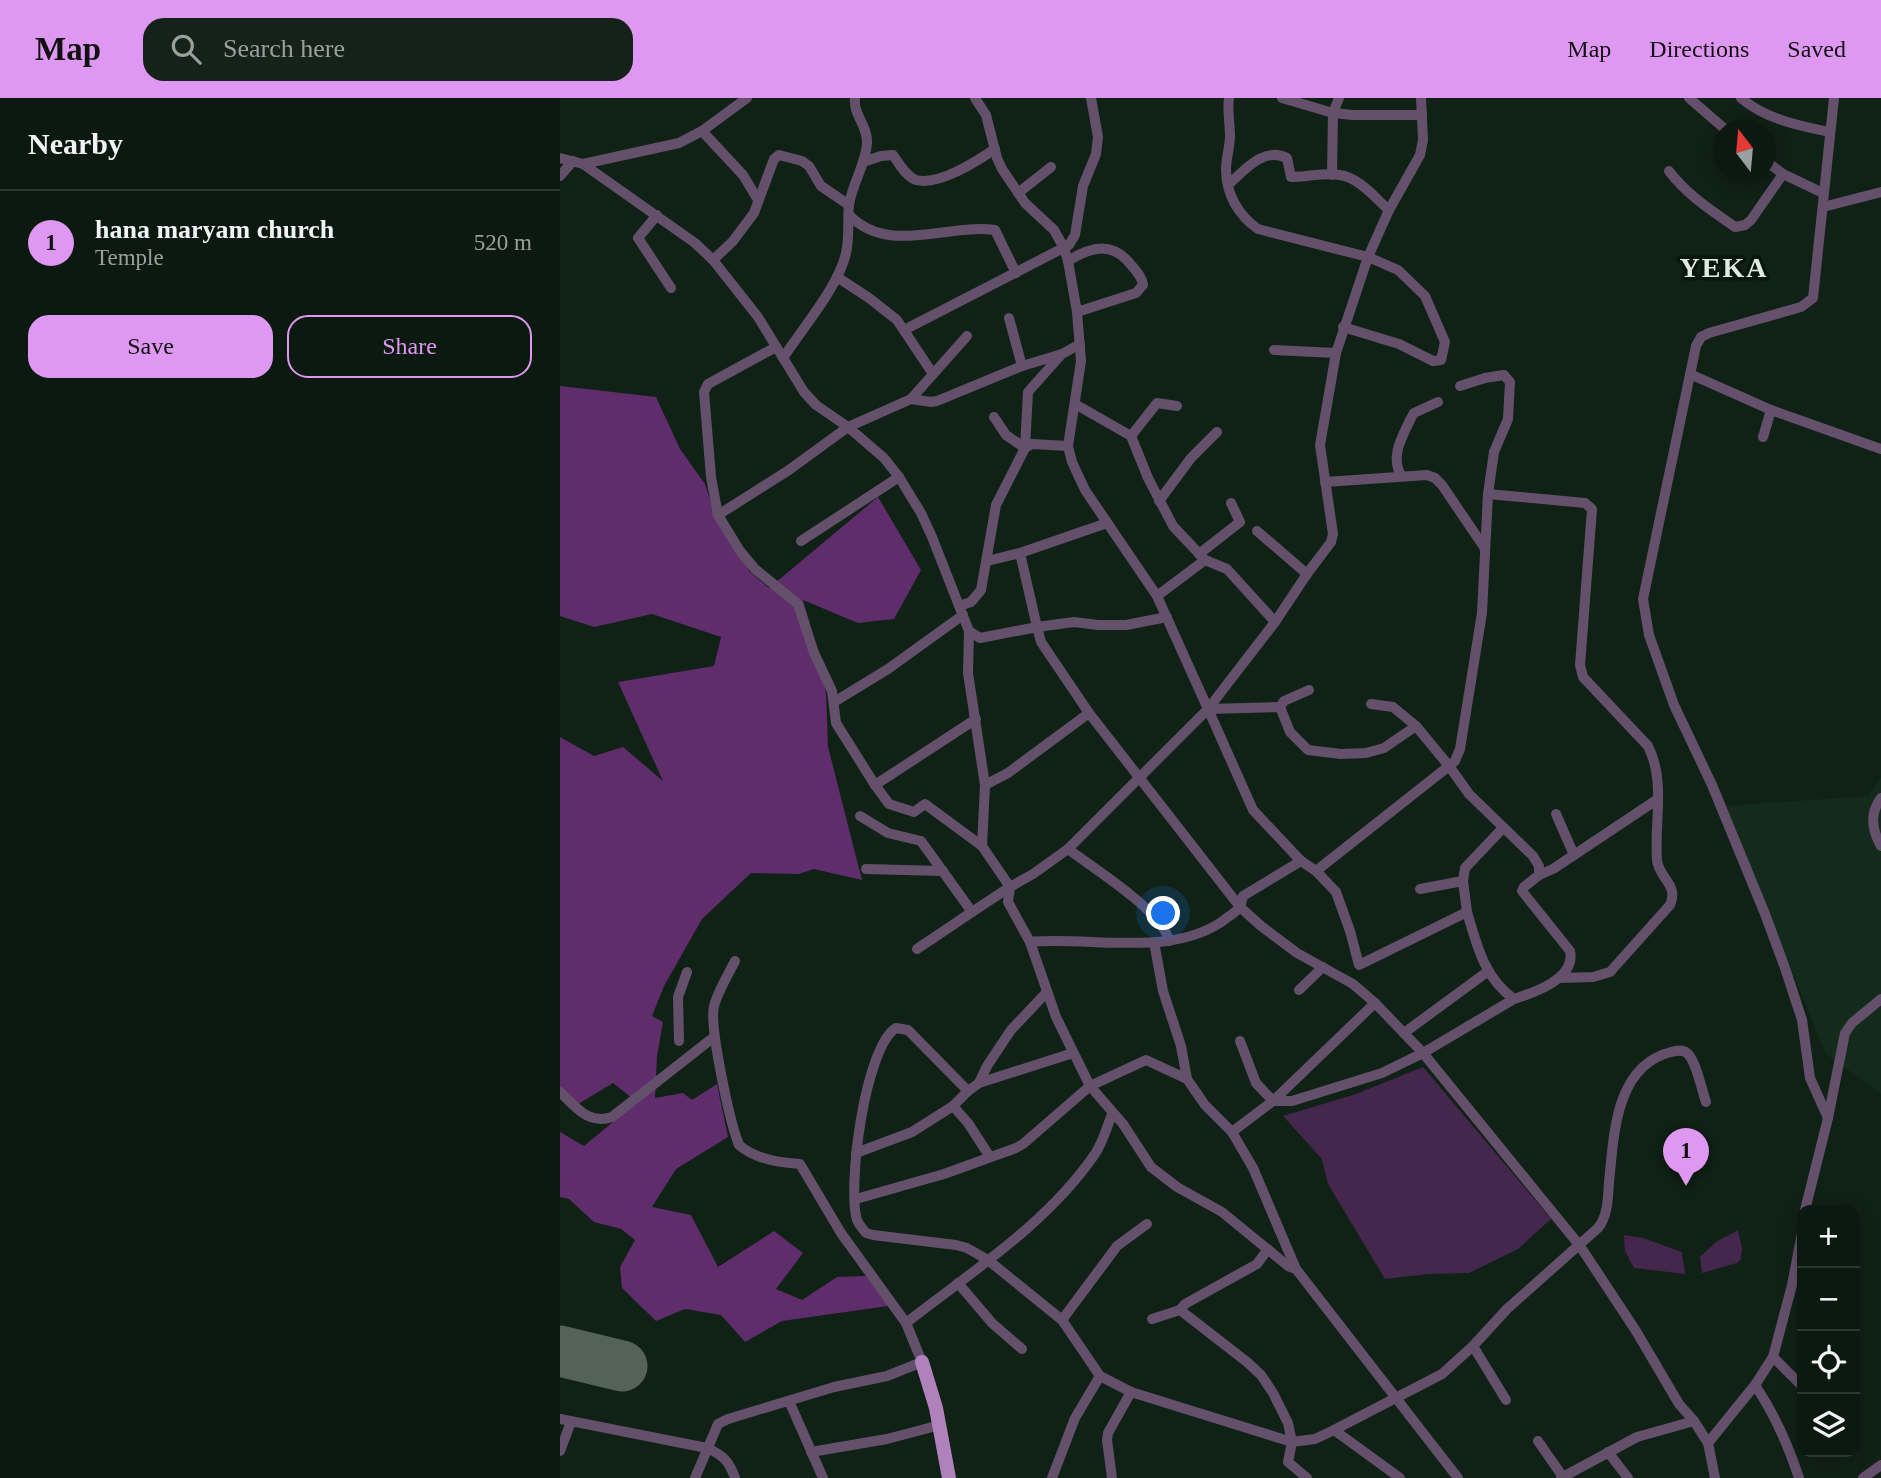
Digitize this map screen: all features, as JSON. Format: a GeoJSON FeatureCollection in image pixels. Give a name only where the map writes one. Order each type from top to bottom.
{"type":"FeatureCollection","features":[{"type":"Feature","properties":{"kind":"main road"},"geometry":{"type":"LineString","coordinates":[[922,1362],[940,1425],[949,1478]]}},
{"type":"Feature","properties":{"kind":"street"},"geometry":{"type":"LineString","coordinates":[[560,176],[578,163],[679,143],[702,131],[747,98]]}},
{"type":"Feature","properties":{"kind":"street"},"geometry":{"type":"LineString","coordinates":[[782,358],[837,277],[847,250],[849,210],[867,139],[854,106],[855,98]]}},
{"type":"Feature","properties":{"kind":"street"},"geometry":{"type":"LineString","coordinates":[[975,98],[986,115],[997,158],[1018,193],[1054,230],[1068,261],[1077,312],[1081,361],[1068,446],[1077,476],[1157,596],[1253,810],[1301,861],[1316,871],[1336,892],[1359,965],[1353,984]]}},
{"type":"Feature","properties":{"kind":"street"},"geometry":{"type":"LineString","coordinates":[[904,330],[1069,245],[1075,235],[1083,186],[1096,154],[1098,136],[1091,98]]}},
{"type":"Feature","properties":{"kind":"street"},"geometry":{"type":"LineString","coordinates":[[1229,98],[1227,113],[1230,140],[1226,171],[1228,185],[1244,219],[1258,229],[1368,257],[1398,270],[1425,296],[1445,342],[1441,360],[1433,361],[1399,344],[1343,327]]}},
{"type":"Feature","properties":{"kind":"street"},"geometry":{"type":"LineString","coordinates":[[1282,98],[1333,113],[1422,115]]}},
{"type":"Feature","properties":{"kind":"street"},"geometry":{"type":"LineString","coordinates":[[1332,175],[1333,113],[1339,98]]}},
{"type":"Feature","properties":{"kind":"street"},"geometry":{"type":"LineString","coordinates":[[917,949],[1068,849],[1208,709],[1275,622],[1331,542],[1333,534],[1320,445],[1336,353],[1368,257],[1389,210],[1420,155],[1423,140],[1421,98]]}},
{"type":"Feature","properties":{"kind":"street"},"geometry":{"type":"LineString","coordinates":[[1689,98],[1713,119]]}},
{"type":"Feature","properties":{"kind":"street"},"geometry":{"type":"LineString","coordinates":[[1741,98],[1798,126],[1830,132]]}},
{"type":"Feature","properties":{"kind":"street"},"geometry":{"type":"LineString","coordinates":[[1828,1118],[1813,1089],[1802,1020],[1769,925],[1712,785],[1674,705],[1644,615],[1646,586],[1696,346],[1702,337],[1709,333],[1801,307],[1813,298],[1834,98]]}},
{"type":"Feature","properties":{"kind":"street"},"geometry":{"type":"LineString","coordinates":[[702,131],[743,175],[758,200]]}},
{"type":"Feature","properties":{"kind":"street"},"geometry":{"type":"LineString","coordinates":[[863,162],[893,155],[913,179],[923,180],[960,170],[995,149]]}},
{"type":"Feature","properties":{"kind":"street"},"geometry":{"type":"LineString","coordinates":[[713,260],[740,233],[754,213],[774,159],[779,155],[802,161],[809,166],[821,186],[866,228],[909,236],[966,229],[995,230],[1016,273]]}},
{"type":"Feature","properties":{"kind":"street"},"geometry":{"type":"LineString","coordinates":[[1228,185],[1268,155],[1287,158],[1291,177],[1340,175],[1357,182],[1389,210]]}},
{"type":"Feature","properties":{"kind":"street"},"geometry":{"type":"LineString","coordinates":[[560,158],[578,163],[695,243],[713,260],[758,317],[799,385],[816,405],[848,427],[884,458],[899,477],[927,525],[969,631],[967,661],[985,785],[982,846]]}},
{"type":"Feature","properties":{"kind":"street"},"geometry":{"type":"LineString","coordinates":[[1018,193],[1051,167]]}},
{"type":"Feature","properties":{"kind":"street"},"geometry":{"type":"LineString","coordinates":[[1776,169],[1823,193]]}},
{"type":"Feature","properties":{"kind":"street"},"geometry":{"type":"LineString","coordinates":[[1669,172],[1681,186],[1735,227],[1745,225],[1751,220],[1783,174]]}},
{"type":"Feature","properties":{"kind":"street"},"geometry":{"type":"LineString","coordinates":[[1823,206],[1881,192]]}},
{"type":"Feature","properties":{"kind":"street"},"geometry":{"type":"LineString","coordinates":[[657,215],[638,235],[638,241],[671,288]]}},
{"type":"Feature","properties":{"kind":"street"},"geometry":{"type":"LineString","coordinates":[[1068,261],[1095,249],[1113,249],[1125,257],[1142,279],[1143,285],[1136,293],[1077,312]]}},
{"type":"Feature","properties":{"kind":"street"},"geometry":{"type":"LineString","coordinates":[[837,277],[886,311],[904,330],[933,374]]}},
{"type":"Feature","properties":{"kind":"street"},"geometry":{"type":"LineString","coordinates":[[1009,318],[1022,366]]}},
{"type":"Feature","properties":{"kind":"street"},"geometry":{"type":"LineString","coordinates":[[718,515],[789,470],[848,427],[911,399],[967,336]]}},
{"type":"Feature","properties":{"kind":"street"},"geometry":{"type":"LineString","coordinates":[[911,399],[937,401],[1022,366],[1062,354],[1080,344]]}},
{"type":"Feature","properties":{"kind":"street"},"geometry":{"type":"LineString","coordinates":[[776,347],[708,384],[704,392],[711,477],[718,515],[740,551],[755,569],[798,604],[814,653],[832,691],[836,723],[875,785],[893,806],[914,812],[925,804],[982,846],[1010,887],[1008,902],[1030,942],[1046,993],[1073,1053],[1090,1086],[1123,1124],[1151,1167],[1161,1177],[1222,1212],[1288,1266],[1296,1269]]}},
{"type":"Feature","properties":{"kind":"street"},"geometry":{"type":"LineString","coordinates":[[1273,350],[1336,353]]}},
{"type":"Feature","properties":{"kind":"street"},"geometry":{"type":"LineString","coordinates":[[834,702],[888,669],[961,611],[981,590],[996,505],[1026,448],[1028,392],[1062,354]]}},
{"type":"Feature","properties":{"kind":"street"},"geometry":{"type":"LineString","coordinates":[[1690,374],[1771,410],[1881,449]]}},
{"type":"Feature","properties":{"kind":"street"},"geometry":{"type":"LineString","coordinates":[[1316,871],[1458,755],[1482,612],[1488,494],[1494,452],[1508,419],[1510,382],[1504,375],[1460,386]]}},
{"type":"Feature","properties":{"kind":"street"},"geometry":{"type":"LineString","coordinates":[[1401,476],[1397,469],[1397,453],[1410,418],[1414,413],[1438,402]]}},
{"type":"Feature","properties":{"kind":"street"},"geometry":{"type":"LineString","coordinates":[[1131,436],[1157,403],[1177,405]]}},
{"type":"Feature","properties":{"kind":"street"},"geometry":{"type":"LineString","coordinates":[[1075,404],[1131,436],[1159,501],[1173,526],[1202,557],[1227,569],[1275,622]]}},
{"type":"Feature","properties":{"kind":"street"},"geometry":{"type":"LineString","coordinates":[[1763,437],[1771,410]]}},
{"type":"Feature","properties":{"kind":"street"},"geometry":{"type":"LineString","coordinates":[[994,417],[1006,435],[1026,448]]}},
{"type":"Feature","properties":{"kind":"street"},"geometry":{"type":"LineString","coordinates":[[1159,501],[1191,458],[1217,432]]}},
{"type":"Feature","properties":{"kind":"street"},"geometry":{"type":"LineString","coordinates":[[1026,448],[1032,444],[1068,446]]}},
{"type":"Feature","properties":{"kind":"street"},"geometry":{"type":"LineString","coordinates":[[1325,482],[1427,475],[1435,478],[1485,547]]}},
{"type":"Feature","properties":{"kind":"street"},"geometry":{"type":"LineString","coordinates":[[801,541],[899,477]]}},
{"type":"Feature","properties":{"kind":"street"},"geometry":{"type":"LineString","coordinates":[[1488,494],[1585,503],[1592,509],[1580,665],[1583,677],[1648,746],[1658,774],[1658,865],[1673,889],[1674,896],[1670,905],[1611,972],[1593,977],[1559,978]]}},
{"type":"Feature","properties":{"kind":"street"},"geometry":{"type":"LineString","coordinates":[[1157,596],[1240,522],[1231,503]]}},
{"type":"Feature","properties":{"kind":"street"},"geometry":{"type":"LineString","coordinates":[[987,561],[1020,553],[1107,523]]}},
{"type":"Feature","properties":{"kind":"street"},"geometry":{"type":"LineString","coordinates":[[1257,531],[1307,574]]}},
{"type":"Feature","properties":{"kind":"street"},"geometry":{"type":"LineString","coordinates":[[1020,553],[1041,642],[1089,713],[1240,907],[1279,941],[1353,984],[1423,1053],[1580,1247],[1636,1331],[1679,1404],[1708,1443],[1715,1478]]}},
{"type":"Feature","properties":{"kind":"street"},"geometry":{"type":"LineString","coordinates":[[969,631],[980,638],[1074,622],[1126,625],[1167,617]]}},
{"type":"Feature","properties":{"kind":"street"},"geometry":{"type":"LineString","coordinates":[[1280,707],[1284,701],[1309,690]]}},
{"type":"Feature","properties":{"kind":"street"},"geometry":{"type":"LineString","coordinates":[[1371,704],[1394,707],[1416,726],[1469,794],[1502,829],[1533,856],[1539,866],[1539,875]]}},
{"type":"Feature","properties":{"kind":"street"},"geometry":{"type":"LineString","coordinates":[[1280,707],[1290,732],[1308,750],[1315,752],[1341,754],[1376,751],[1416,726]]}},
{"type":"Feature","properties":{"kind":"street"},"geometry":{"type":"LineString","coordinates":[[1208,709],[1280,707]]}},
{"type":"Feature","properties":{"kind":"street"},"geometry":{"type":"LineString","coordinates":[[985,785],[1008,773],[1089,713]]}},
{"type":"Feature","properties":{"kind":"street"},"geometry":{"type":"LineString","coordinates":[[875,785],[976,719]]}},
{"type":"Feature","properties":{"kind":"street"},"geometry":{"type":"LineString","coordinates":[[1881,798],[1874,810],[1872,821],[1881,846]]}},
{"type":"Feature","properties":{"kind":"street"},"geometry":{"type":"LineString","coordinates":[[1240,1041],[1256,1083],[1273,1101],[1292,1101],[1382,1073],[1423,1053],[1514,999],[1535,992],[1559,978],[1569,962],[1570,951],[1522,891],[1524,887],[1658,799]]}},
{"type":"Feature","properties":{"kind":"street"},"geometry":{"type":"LineString","coordinates":[[1556,814],[1574,855]]}},
{"type":"Feature","properties":{"kind":"street"},"geometry":{"type":"LineString","coordinates":[[860,816],[888,833],[920,841],[972,912]]}},
{"type":"Feature","properties":{"kind":"street"},"geometry":{"type":"LineString","coordinates":[[1502,829],[1468,863],[1463,881],[1467,912],[1487,972],[1498,986],[1514,999]]}},
{"type":"Feature","properties":{"kind":"street"},"geometry":{"type":"LineString","coordinates":[[1068,849],[1152,914],[1164,928],[1169,941]]}},
{"type":"Feature","properties":{"kind":"street"},"geometry":{"type":"LineString","coordinates":[[1030,942],[1053,939],[1154,942],[1199,933],[1222,922],[1240,907],[1243,896],[1301,861]]}},
{"type":"Feature","properties":{"kind":"street"},"geometry":{"type":"LineString","coordinates":[[866,869],[943,871]]}},
{"type":"Feature","properties":{"kind":"street"},"geometry":{"type":"LineString","coordinates":[[1420,889],[1463,881]]}},
{"type":"Feature","properties":{"kind":"street"},"geometry":{"type":"LineString","coordinates":[[1359,965],[1467,912]]}},
{"type":"Feature","properties":{"kind":"street"},"geometry":{"type":"LineString","coordinates":[[1154,942],[1163,990],[1181,1046],[1187,1079],[1205,1105],[1232,1132],[1253,1168],[1296,1269],[1458,1478]]}},
{"type":"Feature","properties":{"kind":"street"},"geometry":{"type":"LineString","coordinates":[[695,1478],[718,1423],[834,1387],[887,1376],[922,1362],[906,1323],[841,1233],[800,1164],[753,1155],[739,1145],[714,1037],[714,1007],[735,961]]}},
{"type":"Feature","properties":{"kind":"street"},"geometry":{"type":"LineString","coordinates":[[1299,989],[1323,967]]}},
{"type":"Feature","properties":{"kind":"street"},"geometry":{"type":"LineString","coordinates":[[680,1041],[678,997],[687,972]]}},
{"type":"Feature","properties":{"kind":"street"},"geometry":{"type":"LineString","coordinates":[[1404,1033],[1487,972]]}},
{"type":"Feature","properties":{"kind":"street"},"geometry":{"type":"LineString","coordinates":[[979,1083],[987,1066],[1012,1030],[1046,993]]}},
{"type":"Feature","properties":{"kind":"street"},"geometry":{"type":"LineString","coordinates":[[1806,1205],[1845,1033],[1852,1023],[1881,999]]}},
{"type":"Feature","properties":{"kind":"street"},"geometry":{"type":"LineString","coordinates":[[1232,1132],[1273,1101],[1375,1003]]}},
{"type":"Feature","properties":{"kind":"street"},"geometry":{"type":"LineString","coordinates":[[968,1091],[908,1030],[893,1030],[888,1034],[866,1091],[856,1153],[857,1219],[866,1233],[967,1248],[988,1259],[1062,1320],[1100,1376],[1131,1392],[1292,1442],[1315,1439],[1433,1381],[1474,1346],[1507,1309],[1580,1247],[1603,1222],[1621,1102],[1632,1079],[1650,1060],[1682,1050],[1687,1053],[1692,1060],[1706,1102]]}},
{"type":"Feature","properties":{"kind":"street"},"geometry":{"type":"LineString","coordinates":[[560,1093],[588,1118],[596,1120],[612,1117],[714,1037]]}},
{"type":"Feature","properties":{"kind":"street"},"geometry":{"type":"LineString","coordinates":[[856,1153],[912,1132],[953,1106],[979,1083],[1073,1053]]}},
{"type":"Feature","properties":{"kind":"street"},"geometry":{"type":"LineString","coordinates":[[856,1199],[944,1174],[1023,1144],[1090,1086],[1146,1060],[1187,1079]]}},
{"type":"Feature","properties":{"kind":"street"},"geometry":{"type":"LineString","coordinates":[[953,1106],[990,1157]]}},
{"type":"Feature","properties":{"kind":"street"},"geometry":{"type":"LineString","coordinates":[[906,1323],[1048,1209],[1096,1152],[1112,1114]]}},
{"type":"Feature","properties":{"kind":"street"},"geometry":{"type":"LineString","coordinates":[[1062,1320],[1117,1246],[1147,1224]]}},
{"type":"Feature","properties":{"kind":"street"},"geometry":{"type":"LineString","coordinates":[[1152,1319],[1180,1310],[1185,1304],[1257,1264],[1268,1248]]}},
{"type":"Feature","properties":{"kind":"street"},"geometry":{"type":"LineString","coordinates":[[1708,1443],[1755,1385],[1773,1357],[1790,1297],[1797,1260]]}},
{"type":"Feature","properties":{"kind":"street"},"geometry":{"type":"LineString","coordinates":[[958,1283],[992,1322],[1021,1349]]}},
{"type":"Feature","properties":{"kind":"street"},"geometry":{"type":"LineString","coordinates":[[1180,1310],[1261,1376],[1285,1412],[1292,1442],[1288,1462],[1307,1478]]}},
{"type":"Feature","properties":{"kind":"street"},"geometry":{"type":"LineString","coordinates":[[1474,1346],[1506,1400]]}},
{"type":"Feature","properties":{"kind":"street"},"geometry":{"type":"LineString","coordinates":[[1773,1357],[1797,1381]]}},
{"type":"Feature","properties":{"kind":"street"},"geometry":{"type":"LineString","coordinates":[[1052,1478],[1075,1418],[1100,1376]]}},
{"type":"Feature","properties":{"kind":"street"},"geometry":{"type":"LineString","coordinates":[[1755,1385],[1773,1411],[1787,1440],[1799,1478]]}},
{"type":"Feature","properties":{"kind":"street"},"geometry":{"type":"LineString","coordinates":[[1112,1478],[1108,1433],[1131,1392]]}},
{"type":"Feature","properties":{"kind":"street"},"geometry":{"type":"LineString","coordinates":[[789,1401],[823,1478]]}},
{"type":"Feature","properties":{"kind":"street"},"geometry":{"type":"LineString","coordinates":[[560,1451],[566,1421],[707,1448],[723,1455],[731,1465],[735,1478]]}},
{"type":"Feature","properties":{"kind":"street"},"geometry":{"type":"LineString","coordinates":[[1538,1441],[1562,1477],[1637,1437],[1694,1421]]}},
{"type":"Feature","properties":{"kind":"street"},"geometry":{"type":"LineString","coordinates":[[811,1452],[887,1439],[940,1425]]}},
{"type":"Feature","properties":{"kind":"street"},"geometry":{"type":"LineString","coordinates":[[1334,1430],[1400,1478]]}},
{"type":"Feature","properties":{"kind":"street"},"geometry":{"type":"LineString","coordinates":[[1608,1451],[1628,1478]]}},
{"type":"Feature","properties":{"kind":"street"},"geometry":{"type":"LineString","coordinates":[[1863,1478],[1881,1465]]}},
{"type":"Feature","properties":{"kind":"shaded area"},"geometry":{"type":"Polygon","coordinates":[[[560,386],[656,397],[680,449],[705,484],[717,521],[750,572],[769,588],[878,497],[921,570],[894,619],[858,623],[803,600],[819,655],[826,693],[828,747],[862,880],[814,869],[799,874],[751,873],[702,919],[664,986],[652,1016],[663,1022],[657,1056],[655,1098],[683,1093],[692,1100],[717,1084],[728,1137],[676,1169],[652,1207],[691,1215],[718,1267],[774,1231],[803,1253],[776,1289],[802,1300],[837,1277],[866,1276],[888,1306],[782,1321],[745,1342],[721,1315],[685,1309],[656,1321],[622,1288],[620,1267],[635,1240],[621,1229],[594,1222],[569,1199],[560,1197],[560,1132],[584,1146],[637,1102],[613,1083],[570,1109],[560,1098],[560,737],[594,756],[623,747],[663,781],[618,682],[714,666],[721,637],[652,614],[594,627],[560,616],[560,386]]]}},
{"type":"Feature","properties":{"kind":"shaded area"},"geometry":{"type":"Polygon","coordinates":[[[1881,778],[1881,1094],[1826,1054],[1724,806],[1868,796],[1881,778]]]}},
{"type":"Feature","properties":{"kind":"shaded area"},"geometry":{"type":"Polygon","coordinates":[[[1423,1067],[1551,1219],[1518,1249],[1469,1273],[1385,1279],[1328,1184],[1322,1159],[1283,1116],[1356,1094],[1423,1067]]]}},
{"type":"Feature","properties":{"kind":"shaded area"},"geometry":{"type":"Polygon","coordinates":[[[1738,1230],[1742,1248],[1741,1259],[1737,1263],[1702,1273],[1700,1257],[1716,1242],[1738,1230]]]}},
{"type":"Feature","properties":{"kind":"shaded area"},"geometry":{"type":"Polygon","coordinates":[[[1624,1235],[1643,1238],[1682,1252],[1685,1274],[1634,1268],[1625,1251],[1624,1235]]]}},
{"type":"Feature","properties":{"kind":"runway"},"geometry":{"type":"LineString","coordinates":[[560,1351],[622,1366]]}},
{"type":"Feature","properties":{"kind":"place","name":"hana maryam church"},"geometry":{"type":"Point","coordinates":[1686,1186]}},
{"type":"Feature","properties":{"kind":"district","name":"YEKA"},"geometry":{"type":"Point","coordinates":[1724,267]}}]}
